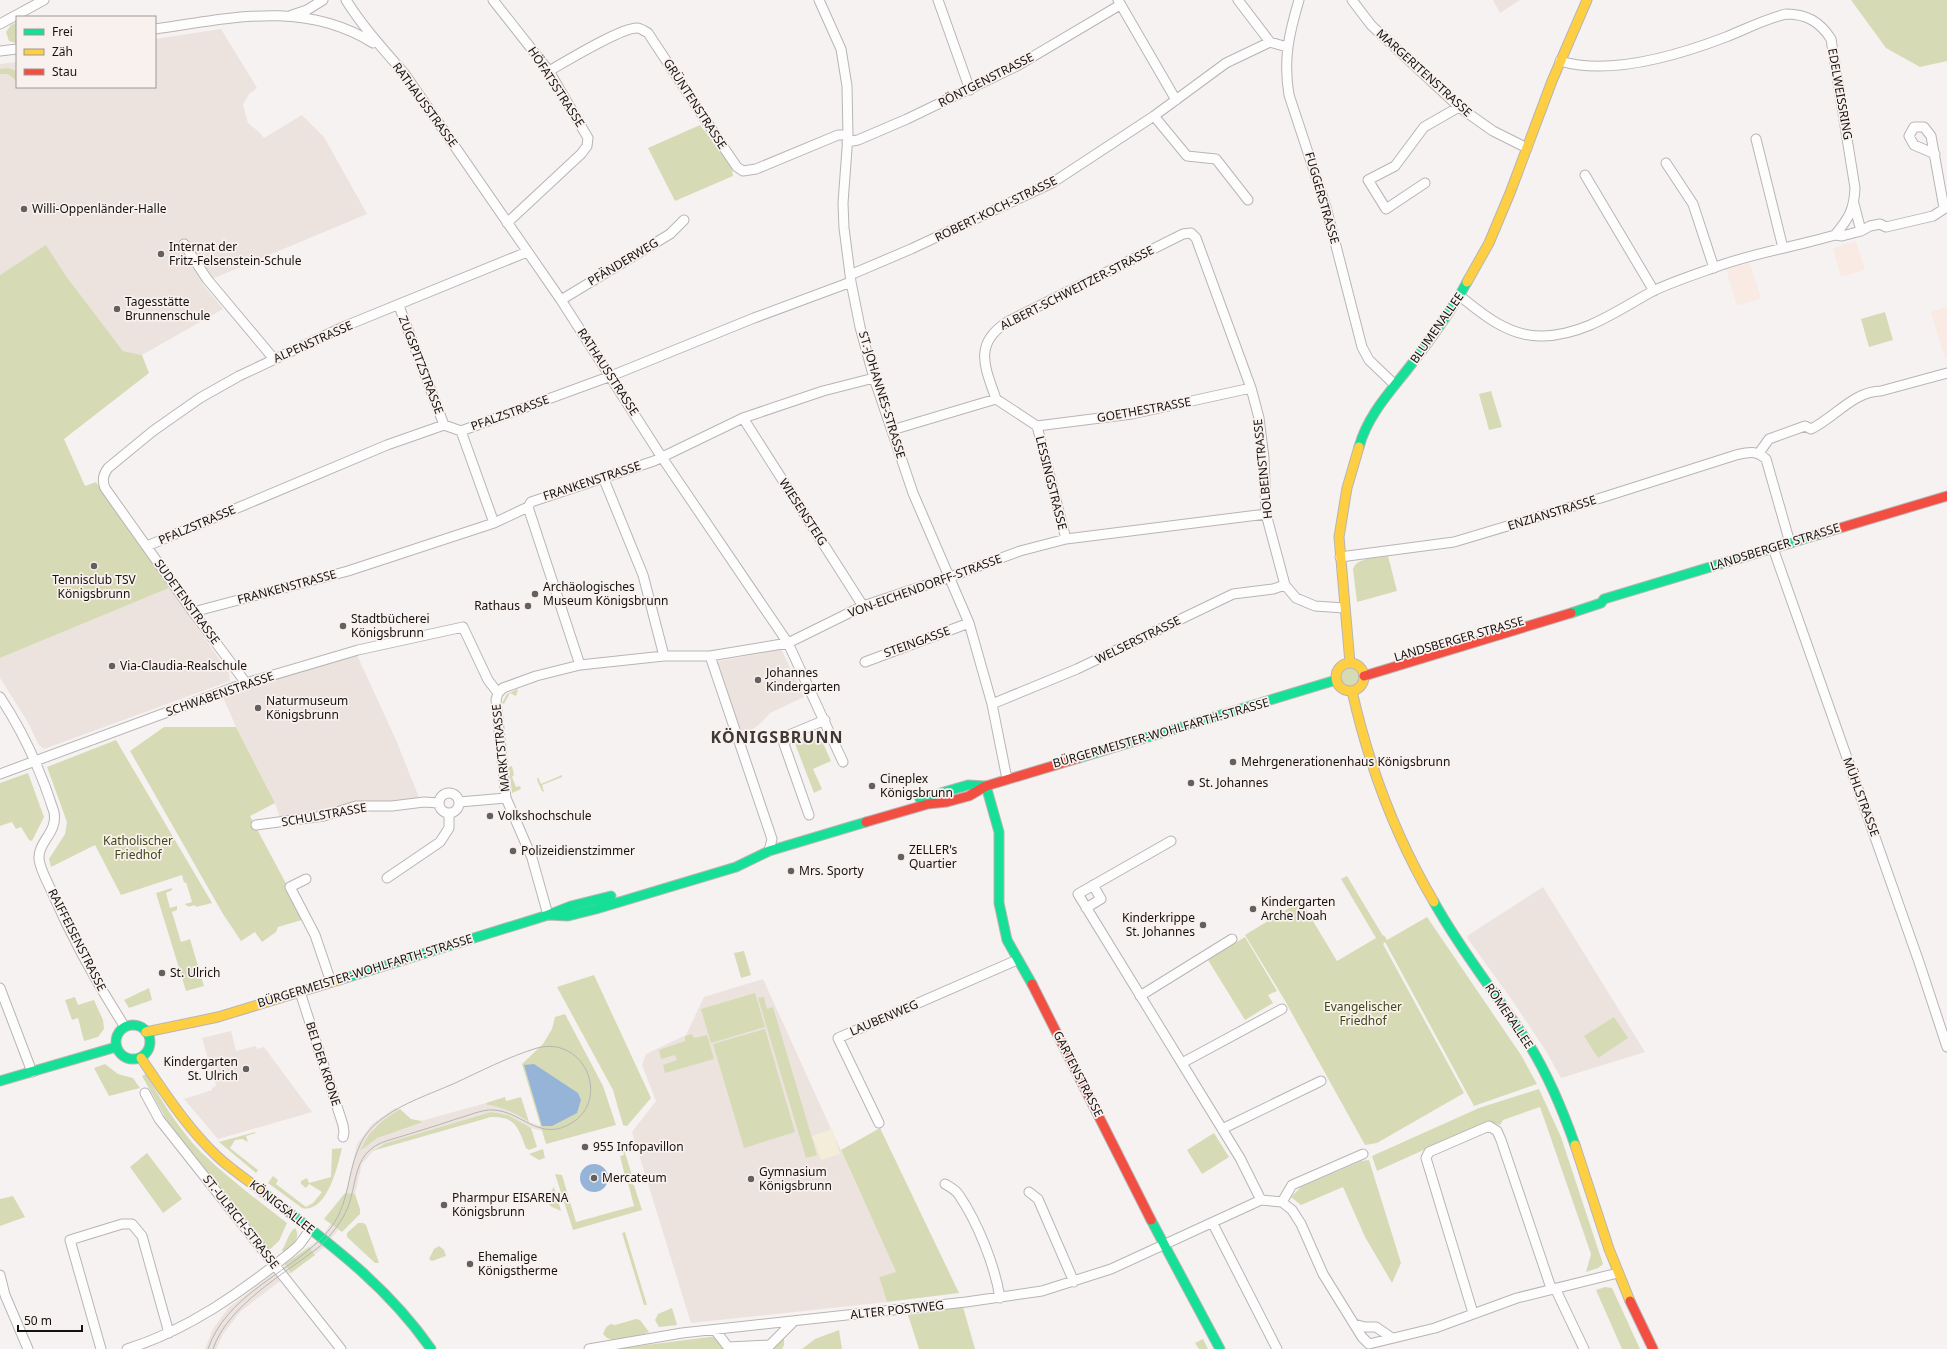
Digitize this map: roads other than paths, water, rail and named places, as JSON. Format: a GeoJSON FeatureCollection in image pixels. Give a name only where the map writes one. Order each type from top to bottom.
{"type":"FeatureCollection","features":[{"type":"Feature","properties":{"kind":"street"},"geometry":{"type":"LineString","coordinates":[[0,24],[44,0]]}},
{"type":"Feature","properties":{"kind":"street"},"geometry":{"type":"LineString","coordinates":[[156,29],[228,19],[291,15],[307,10],[323,0]]}},
{"type":"Feature","properties":{"kind":"street","name":"RATHAUSSTRASSE"},"geometry":{"type":"LineString","coordinates":[[346,0],[357,18],[404,74],[561,300],[661,456],[788,643],[825,720],[843,762]]}},
{"type":"Feature","properties":{"kind":"street","name":"HÖFATSSTRASSE"},"geometry":{"type":"LineString","coordinates":[[493,0],[549,71],[588,138],[587,146],[574,161],[507,223]]}},
{"type":"Feature","properties":{"kind":"street","name":"ST.-JOHANNES-STRASSE"},"geometry":{"type":"LineString","coordinates":[[819,0],[834,32],[844,63],[847,86],[847,139],[843,203],[844,228],[859,322],[874,378],[920,510],[969,623],[992,704],[1007,779]]}},
{"type":"Feature","properties":{"kind":"street"},"geometry":{"type":"LineString","coordinates":[[938,0],[970,90]]}},
{"type":"Feature","properties":{"kind":"street"},"geometry":{"type":"LineString","coordinates":[[1238,0],[1270,42],[1287,47]]}},
{"type":"Feature","properties":{"kind":"street","name":"FUGGERSTRASSE"},"geometry":{"type":"LineString","coordinates":[[1299,0],[1287,47],[1287,81],[1289,95],[1326,207],[1362,347],[1369,360],[1396,385]]}},
{"type":"Feature","properties":{"kind":"street","name":"MARGERITENSTRASSE"},"geometry":{"type":"LineString","coordinates":[[1352,0],[1371,26],[1459,107],[1493,131],[1527,148]]}},
{"type":"Feature","properties":{"kind":"street","name":"BLUMENALLEE"},"geometry":{"type":"LineString","coordinates":[[1350,663],[1339,537],[1343,506],[1361,438],[1375,411],[1425,348],[1460,296],[1489,243],[1560,61],[1587,0]]}},
{"type":"Feature","properties":{"kind":"street"},"geometry":{"type":"LineString","coordinates":[[1119,3],[1176,100]]}},
{"type":"Feature","properties":{"kind":"street","name":"RÖNTGENSTRASSE"},"geometry":{"type":"LineString","coordinates":[[847,139],[858,140],[970,90],[1017,66],[1119,3]]}},
{"type":"Feature","properties":{"kind":"street","name":"EDELWEISSRING"},"geometry":{"type":"LineString","coordinates":[[1560,61],[1594,67],[1628,63],[1682,51],[1786,14],[1797,14],[1814,19],[1824,28],[1831,39],[1855,188],[1854,204],[1848,219],[1835,235]]}},
{"type":"Feature","properties":{"kind":"street"},"geometry":{"type":"LineString","coordinates":[[291,15],[318,20],[348,29],[379,46]]}},
{"type":"Feature","properties":{"kind":"street","name":"GRÜNTENSTRASSE"},"geometry":{"type":"LineString","coordinates":[[549,71],[576,55],[624,32],[636,28],[648,33],[737,167],[744,171],[756,169],[838,135],[847,139]]}},
{"type":"Feature","properties":{"kind":"street","name":"ROBERT-KOCH-STRASSE"},"geometry":{"type":"LineString","coordinates":[[851,278],[1039,190],[1102,152],[1226,63],[1270,42]]}},
{"type":"Feature","properties":{"kind":"street"},"geometry":{"type":"LineString","coordinates":[[0,51],[16,49]]}},
{"type":"Feature","properties":{"kind":"street"},"geometry":{"type":"LineString","coordinates":[[1425,183],[1386,209],[1368,180],[1395,166],[1424,127],[1459,107]]}},
{"type":"Feature","properties":{"kind":"street"},"geometry":{"type":"LineString","coordinates":[[1154,116],[1187,156],[1216,158],[1248,200]]}},
{"type":"Feature","properties":{"kind":"street"},"geometry":{"type":"LineString","coordinates":[[1756,139],[1783,248]]}},
{"type":"Feature","properties":{"kind":"street"},"geometry":{"type":"LineString","coordinates":[[1460,296],[1492,320],[1509,330],[1543,336],[1567,332],[1604,320],[1654,291],[1714,268],[1783,248],[1835,235],[1842,236],[1860,231],[1870,226],[1880,224],[1886,227],[1933,216],[1946,208],[1935,154]]}},
{"type":"Feature","properties":{"kind":"street"},"geometry":{"type":"LineString","coordinates":[[1666,163],[1693,204],[1714,268]]}},
{"type":"Feature","properties":{"kind":"street"},"geometry":{"type":"LineString","coordinates":[[1586,175],[1654,291]]}},
{"type":"Feature","properties":{"kind":"street"},"geometry":{"type":"LineString","coordinates":[[1854,204],[1860,231]]}},
{"type":"Feature","properties":{"kind":"street","name":"PFÄNDERWEG"},"geometry":{"type":"LineString","coordinates":[[561,300],[670,234],[684,220]]}},
{"type":"Feature","properties":{"kind":"street","name":"HOLBEINSTRASSE"},"geometry":{"type":"LineString","coordinates":[[1182,234],[1191,233],[1196,238],[1251,388],[1259,418],[1266,514],[1285,585],[1296,598],[1315,606],[1344,608]]}},
{"type":"Feature","properties":{"kind":"street","name":"ALBERT-SCHWEITZER-STRASSE"},"geometry":{"type":"LineString","coordinates":[[996,399],[986,371],[984,354],[987,342],[996,330],[1007,322],[1060,294],[1182,234]]}},
{"type":"Feature","properties":{"kind":"street"},"geometry":{"type":"LineString","coordinates":[[184,244],[207,279],[274,359]]}},
{"type":"Feature","properties":{"kind":"street","name":"ALPENSTRASSE"},"geometry":{"type":"LineString","coordinates":[[116,461],[200,398],[274,359],[343,327],[399,306],[527,252]]}},
{"type":"Feature","properties":{"kind":"street","name":"PFALZSTRASSE"},"geometry":{"type":"LineString","coordinates":[[147,546],[387,445],[444,425],[461,431],[611,376],[851,278]]}},
{"type":"Feature","properties":{"kind":"street","name":"ZUGSPITZSTRASSE"},"geometry":{"type":"LineString","coordinates":[[399,306],[444,425]]}},
{"type":"Feature","properties":{"kind":"street"},"geometry":{"type":"LineString","coordinates":[[1790,543],[1766,459],[1759,453],[1769,439],[1805,426],[1811,429],[1821,424],[1846,405],[1872,391],[1881,391],[1947,373]]}},
{"type":"Feature","properties":{"kind":"street","name":"FRANKENSTRASSE"},"geometry":{"type":"LineString","coordinates":[[193,612],[348,571],[494,523],[528,507],[531,502],[654,461],[661,456],[744,418],[817,393],[874,378]]}},
{"type":"Feature","properties":{"kind":"street","name":"GOETHESTRASSE"},"geometry":{"type":"LineString","coordinates":[[1037,426],[1130,414],[1251,388]]}},
{"type":"Feature","properties":{"kind":"street"},"geometry":{"type":"LineString","coordinates":[[892,430],[996,399],[1037,426]]}},
{"type":"Feature","properties":{"kind":"street","name":"WIESENSTEIG"},"geometry":{"type":"LineString","coordinates":[[744,418],[863,606]]}},
{"type":"Feature","properties":{"kind":"street","name":"LESSINGSTRASSE"},"geometry":{"type":"LineString","coordinates":[[1037,426],[1066,539]]}},
{"type":"Feature","properties":{"kind":"street"},"geometry":{"type":"LineString","coordinates":[[461,431],[494,523]]}},
{"type":"Feature","properties":{"kind":"street","name":"ENZIANSTRASSE"},"geometry":{"type":"LineString","coordinates":[[1340,557],[1454,542],[1604,497],[1736,455],[1751,452],[1759,453]]}},
{"type":"Feature","properties":{"kind":"street","name":"SUDETENSTRASSE"},"geometry":{"type":"LineString","coordinates":[[116,461],[104,474],[102,482],[105,488],[193,612],[246,683]]}},
{"type":"Feature","properties":{"kind":"street"},"geometry":{"type":"LineString","coordinates":[[603,477],[643,575],[664,656]]}},
{"type":"Feature","properties":{"kind":"street","name":"LANDSBERGER STRASSE"},"geometry":{"type":"LineString","coordinates":[[1363,672],[1574,612],[1601,603],[1604,599],[1947,496]]}},
{"type":"Feature","properties":{"kind":"street"},"geometry":{"type":"LineString","coordinates":[[528,507],[580,665]]}},
{"type":"Feature","properties":{"kind":"street","name":"VON-EICHENDORFF-STRASSE"},"geometry":{"type":"LineString","coordinates":[[498,693],[503,688],[522,680],[580,665],[664,656],[710,656],[788,643],[863,606],[950,577],[1020,551],[1066,539],[1266,514]]}},
{"type":"Feature","properties":{"kind":"street","name":"MÜHLSTRASSE"},"geometry":{"type":"LineString","coordinates":[[1773,548],[1919,962],[1947,1047]]}},
{"type":"Feature","properties":{"kind":"street","name":"WELSERSTRASSE"},"geometry":{"type":"LineString","coordinates":[[992,704],[1077,669],[1233,594],[1273,589],[1285,585]]}},
{"type":"Feature","properties":{"kind":"street","name":"STEINGASSE"},"geometry":{"type":"LineString","coordinates":[[866,662],[969,623]]}},
{"type":"Feature","properties":{"kind":"street","name":"SCHWABENSTRASSE"},"geometry":{"type":"LineString","coordinates":[[0,774],[246,683],[358,650],[463,627],[488,680],[498,693]]}},
{"type":"Feature","properties":{"kind":"street"},"geometry":{"type":"LineString","coordinates":[[710,656],[772,839],[769,851]]}},
{"type":"Feature","properties":{"kind":"street"},"geometry":{"type":"LineString","coordinates":[[1350,663],[1363,672],[1360,688],[1352,691],[1340,688],[1336,680],[1339,668],[1350,663]]}},
{"type":"Feature","properties":{"kind":"street","name":"BÜRGERMEISTER-WOHLFARTH-STRASSE"},"geometry":{"type":"LineString","coordinates":[[125,1027],[136,1026],[146,1032],[181,1026],[300,992],[548,915],[582,908],[728,860],[757,855],[928,804],[958,799],[971,795],[986,786],[1007,779],[1336,680]]}},
{"type":"Feature","properties":{"kind":"street","name":"RÖMERALLEE"},"geometry":{"type":"LineString","coordinates":[[1352,691],[1361,735],[1370,766],[1400,841],[1412,866],[1444,921],[1531,1048],[1550,1082],[1575,1140],[1618,1273],[1653,1349]]}},
{"type":"Feature","properties":{"kind":"street","name":"MARKTSTRASSE"},"geometry":{"type":"LineString","coordinates":[[498,693],[496,700],[497,726],[506,798],[532,858],[548,915]]}},
{"type":"Feature","properties":{"kind":"street","name":"RAIFFEISENSTRASSE"},"geometry":{"type":"LineString","coordinates":[[0,697],[16,720],[48,795],[56,819],[53,830],[41,849],[39,861],[65,923],[125,1027]]}},
{"type":"Feature","properties":{"kind":"street"},"geometry":{"type":"LineString","coordinates":[[809,815],[784,744],[787,737],[825,720]]}},
{"type":"Feature","properties":{"kind":"street","name":"BÜRGERMEISTER-WOHLFARTH-STRASSE"},"geometry":{"type":"LineString","coordinates":[[769,851],[782,841],[968,785],[986,786]]}},
{"type":"Feature","properties":{"kind":"street","name":"GARTENSTRASSE"},"geometry":{"type":"LineString","coordinates":[[986,786],[998,832],[1000,860],[998,881],[1002,923],[1007,940],[1045,1010],[1140,1198],[1220,1349]]}},
{"type":"Feature","properties":{"kind":"street"},"geometry":{"type":"LineString","coordinates":[[955,789],[960,793],[958,799]]}},
{"type":"Feature","properties":{"kind":"street"},"geometry":{"type":"LineString","coordinates":[[448,792],[457,796],[459,802],[458,808],[449,813],[441,809],[439,803],[442,795],[448,792]]}},
{"type":"Feature","properties":{"kind":"street"},"geometry":{"type":"LineString","coordinates":[[459,802],[506,798]]}},
{"type":"Feature","properties":{"kind":"street","name":"SCHULSTRASSE"},"geometry":{"type":"LineString","coordinates":[[256,825],[324,816],[356,806],[392,806],[424,802],[439,803]]}},
{"type":"Feature","properties":{"kind":"street"},"geometry":{"type":"LineString","coordinates":[[387,878],[440,842],[449,828],[449,813]]}},
{"type":"Feature","properties":{"kind":"street"},"geometry":{"type":"LineString","coordinates":[[1171,841],[1078,894],[1182,1063],[1250,1178],[1261,1200],[1282,1202],[1292,1210],[1301,1224],[1323,1274],[1354,1324],[1369,1344],[1429,1330],[1511,1300],[1553,1288],[1618,1273]]}},
{"type":"Feature","properties":{"kind":"street"},"geometry":{"type":"LineString","coordinates":[[306,879],[290,887],[315,935],[331,982]]}},
{"type":"Feature","properties":{"kind":"street"},"geometry":{"type":"LineString","coordinates":[[1086,908],[1101,899],[1093,885]]}},
{"type":"Feature","properties":{"kind":"street"},"geometry":{"type":"LineString","coordinates":[[1140,996],[1232,939]]}},
{"type":"Feature","properties":{"kind":"street","name":"LAUBENWEG"},"geometry":{"type":"LineString","coordinates":[[879,1123],[838,1038],[1017,960]]}},
{"type":"Feature","properties":{"kind":"street"},"geometry":{"type":"LineString","coordinates":[[0,988],[32,1072]]}},
{"type":"Feature","properties":{"kind":"street","name":"BEI DER KRONE"},"geometry":{"type":"LineString","coordinates":[[300,992],[343,1125],[343,1137]]}},
{"type":"Feature","properties":{"kind":"street"},"geometry":{"type":"LineString","coordinates":[[1182,1063],[1282,1009]]}},
{"type":"Feature","properties":{"kind":"street","name":"BÜRGERMEISTER-WOHLFARTH-STRASSE"},"geometry":{"type":"LineString","coordinates":[[150,1043],[181,1026]]}},
{"type":"Feature","properties":{"kind":"street"},"geometry":{"type":"LineString","coordinates":[[125,1027],[117,1035],[116,1047],[121,1054],[133,1060],[141,1058],[146,1053],[150,1043],[146,1032]]}},
{"type":"Feature","properties":{"kind":"street"},"geometry":{"type":"LineString","coordinates":[[0,1081],[116,1047]]}},
{"type":"Feature","properties":{"kind":"street","name":"KÖNIGSALLEE"},"geometry":{"type":"LineString","coordinates":[[141,1058],[188,1124],[218,1157],[310,1230],[347,1257],[392,1298],[413,1323],[431,1349]]}},
{"type":"Feature","properties":{"kind":"street"},"geometry":{"type":"LineString","coordinates":[[1222,1130],[1321,1081]]}},
{"type":"Feature","properties":{"kind":"street","name":"ST.-ULRICH-STRASSE"},"geometry":{"type":"LineString","coordinates":[[144,1093],[159,1119],[341,1349]]}},
{"type":"Feature","properties":{"kind":"street"},"geometry":{"type":"LineString","coordinates":[[1473,1313],[1426,1158],[1429,1152],[1489,1126],[1497,1131],[1553,1288],[1584,1349]]}},
{"type":"Feature","properties":{"kind":"street"},"geometry":{"type":"LineString","coordinates":[[1282,1202],[1292,1185],[1362,1154]]}},
{"type":"Feature","properties":{"kind":"street"},"geometry":{"type":"LineString","coordinates":[[945,1184],[959,1194],[987,1251],[996,1276],[1000,1298]]}},
{"type":"Feature","properties":{"kind":"street"},"geometry":{"type":"LineString","coordinates":[[1029,1192],[1038,1199],[1074,1282]]}},
{"type":"Feature","properties":{"kind":"street","name":"ALTER POSTWEG"},"geometry":{"type":"LineString","coordinates":[[589,1349],[656,1336],[1000,1298],[1042,1291],[1111,1269],[1213,1224],[1261,1200]]}},
{"type":"Feature","properties":{"kind":"street"},"geometry":{"type":"LineString","coordinates":[[101,1349],[70,1240],[122,1224],[132,1224],[142,1236],[169,1333]]}},
{"type":"Feature","properties":{"kind":"street"},"geometry":{"type":"LineString","coordinates":[[1213,1224],[1277,1349]]}},
{"type":"Feature","properties":{"kind":"street"},"geometry":{"type":"LineString","coordinates":[[126,1349],[169,1333],[225,1302],[299,1245],[310,1230]]}},
{"type":"Feature","properties":{"kind":"street"},"geometry":{"type":"LineString","coordinates":[[0,1275],[5,1295],[28,1349]]}},
{"type":"Feature","properties":{"kind":"street"},"geometry":{"type":"LineString","coordinates":[[715,1330],[728,1347],[770,1345],[793,1322]]}},
{"type":"Feature","properties":{"kind":"street"},"geometry":{"type":"LineString","coordinates":[[1354,1324],[1376,1327],[1392,1338]]}},
{"type":"Feature","properties":{"kind":"water"},"geometry":{"type":"Polygon","coordinates":[[[534,1064],[578,1093],[581,1100],[577,1113],[552,1126],[542,1126],[524,1065],[534,1064]]]}},
{"type":"Feature","properties":{"kind":"water"},"geometry":{"type":"Polygon","coordinates":[[[594,1164],[604,1168],[608,1178],[604,1188],[594,1192],[584,1188],[580,1178],[584,1168],[594,1164]]]}},
{"type":"Feature","properties":{"kind":"tram line"},"geometry":{"type":"LineString","coordinates":[[208,1349],[216,1331],[228,1315],[242,1301],[257,1288],[306,1252],[321,1239],[331,1227],[343,1205],[355,1158],[360,1145],[367,1133],[379,1121],[399,1108],[417,1099],[505,1060],[537,1048],[555,1047],[569,1052],[581,1061],[588,1074],[591,1089],[588,1103],[580,1116],[566,1126],[556,1129],[547,1129],[530,1124],[504,1112],[489,1110],[386,1141],[375,1146],[368,1152],[358,1168],[348,1207],[343,1218],[332,1233],[319,1247],[258,1292],[243,1305],[220,1333],[213,1349]]}},
{"type":"Feature","properties":{"kind":"place","name":"Willi-Oppenländer-Halle"},"geometry":{"type":"Point","coordinates":[24,209]}},
{"type":"Feature","properties":{"kind":"place","name":"Internat der Fritz-Felsenstein-Schule"},"geometry":{"type":"Point","coordinates":[161,254]}},
{"type":"Feature","properties":{"kind":"place","name":"Tagesstätte Brunnenschule"},"geometry":{"type":"Point","coordinates":[117,309]}},
{"type":"Feature","properties":{"kind":"place","name":"Tennisclub TSV Königsbrunn"},"geometry":{"type":"Point","coordinates":[94,566]}},
{"type":"Feature","properties":{"kind":"place","name":"Archäologisches Museum Königsbrunn"},"geometry":{"type":"Point","coordinates":[535,594]}},
{"type":"Feature","properties":{"kind":"place","name":"Rathaus"},"geometry":{"type":"Point","coordinates":[528,606]}},
{"type":"Feature","properties":{"kind":"place","name":"Stadtbücherei Königsbrunn"},"geometry":{"type":"Point","coordinates":[343,626]}},
{"type":"Feature","properties":{"kind":"place","name":"Via-Claudia-Realschule"},"geometry":{"type":"Point","coordinates":[112,666]}},
{"type":"Feature","properties":{"kind":"place","name":"Johannes Kindergarten"},"geometry":{"type":"Point","coordinates":[758,680]}},
{"type":"Feature","properties":{"kind":"place","name":"Naturmuseum Königsbrunn"},"geometry":{"type":"Point","coordinates":[258,708]}},
{"type":"Feature","properties":{"kind":"place","name":"Mehrgenerationenhaus Königsbrunn"},"geometry":{"type":"Point","coordinates":[1233,762]}},
{"type":"Feature","properties":{"kind":"place","name":"St. Johannes"},"geometry":{"type":"Point","coordinates":[1191,783]}},
{"type":"Feature","properties":{"kind":"place","name":"Cineplex Königsbrunn"},"geometry":{"type":"Point","coordinates":[872,786]}},
{"type":"Feature","properties":{"kind":"place","name":"Volkshochschule"},"geometry":{"type":"Point","coordinates":[490,816]}},
{"type":"Feature","properties":{"kind":"place","name":"Polizeidienstzimmer"},"geometry":{"type":"Point","coordinates":[513,851]}},
{"type":"Feature","properties":{"kind":"place","name":"ZELLER's Quartier"},"geometry":{"type":"Point","coordinates":[901,857]}},
{"type":"Feature","properties":{"kind":"place","name":"Mrs. Sporty"},"geometry":{"type":"Point","coordinates":[791,871]}},
{"type":"Feature","properties":{"kind":"place","name":"Kindergarten Arche Noah"},"geometry":{"type":"Point","coordinates":[1253,909]}},
{"type":"Feature","properties":{"kind":"place","name":"Kinderkrippe St. Johannes"},"geometry":{"type":"Point","coordinates":[1203,925]}},
{"type":"Feature","properties":{"kind":"place","name":"St. Ulrich"},"geometry":{"type":"Point","coordinates":[162,973]}},
{"type":"Feature","properties":{"kind":"place","name":"Kindergarten St. Ulrich"},"geometry":{"type":"Point","coordinates":[246,1069]}},
{"type":"Feature","properties":{"kind":"place","name":"955 Infopavillon"},"geometry":{"type":"Point","coordinates":[585,1147]}},
{"type":"Feature","properties":{"kind":"place","name":"Mercateum"},"geometry":{"type":"Point","coordinates":[594,1178]}},
{"type":"Feature","properties":{"kind":"place","name":"Gymnasium Königsbrunn"},"geometry":{"type":"Point","coordinates":[751,1179]}},
{"type":"Feature","properties":{"kind":"place","name":"Pharmpur EISARENA Königsbrunn"},"geometry":{"type":"Point","coordinates":[444,1205]}},
{"type":"Feature","properties":{"kind":"place","name":"Ehemalige Königstherme"},"geometry":{"type":"Point","coordinates":[470,1264]}},
{"type":"Feature","properties":{"kind":"district","name":"KÖNIGSBRUNN"},"geometry":{"type":"Point","coordinates":[777,737]}},
{"type":"Feature","properties":{"kind":"park label","name":"Katholischer Friedhof"},"geometry":{"type":"Point","coordinates":[138,848]}},
{"type":"Feature","properties":{"kind":"park label","name":"Evangelischer Friedhof"},"geometry":{"type":"Point","coordinates":[1363,1014]}}]}
